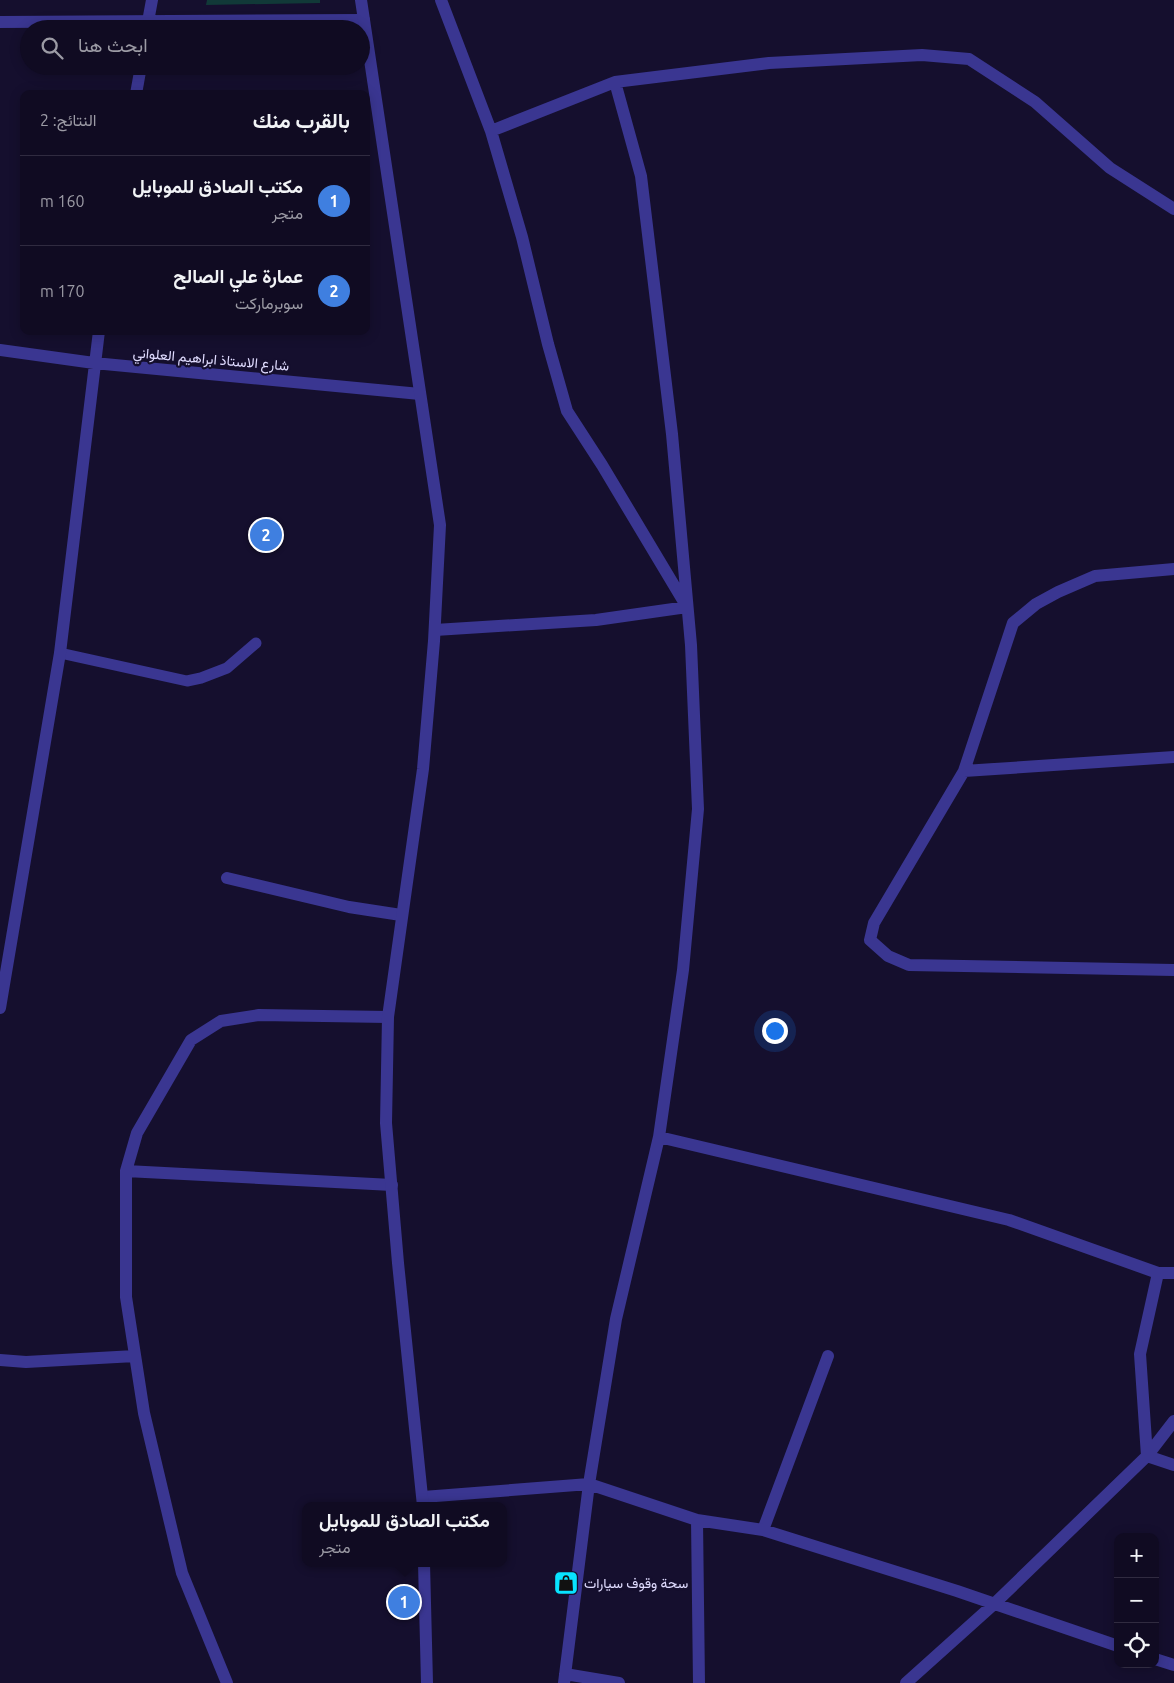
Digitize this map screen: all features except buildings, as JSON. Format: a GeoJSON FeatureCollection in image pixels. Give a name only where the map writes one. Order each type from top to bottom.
{"type":"FeatureCollection","features":[{"type":"Feature","properties":{"kind":"street"},"geometry":{"type":"LineString","coordinates":[[148,20],[152,0]]}},
{"type":"Feature","properties":{"kind":"street"},"geometry":{"type":"LineString","coordinates":[[361,0],[364,20]]}},
{"type":"Feature","properties":{"kind":"street"},"geometry":{"type":"LineString","coordinates":[[441,0],[491,131],[522,237],[548,344],[567,411],[602,465],[687,607]]}},
{"type":"Feature","properties":{"kind":"street"},"geometry":{"type":"LineString","coordinates":[[0,22],[20,22]]}},
{"type":"Feature","properties":{"kind":"street"},"geometry":{"type":"LineString","coordinates":[[491,131],[615,82],[769,63],[922,55],[969,59],[1035,102],[1110,168],[1174,209]]}},
{"type":"Feature","properties":{"kind":"street"},"geometry":{"type":"LineString","coordinates":[[370,60],[440,525],[435,630],[423,769],[388,1017],[386,1123],[423,1501],[589,1484],[697,1520],[763,1530],[1114,1645]]}},
{"type":"Feature","properties":{"kind":"street"},"geometry":{"type":"LineString","coordinates":[[137,90],[139,75]]}},
{"type":"Feature","properties":{"kind":"street"},"geometry":{"type":"LineString","coordinates":[[615,82],[641,176],[672,434],[691,645],[698,809],[683,970],[659,1137],[616,1319],[589,1484],[565,1679],[619,1683]]}},
{"type":"Feature","properties":{"kind":"street"},"geometry":{"type":"LineString","coordinates":[[0,1008],[60,653],[98,335]]}},
{"type":"Feature","properties":{"kind":"street","name":"شارع الاستاذ ابراهيم العلواني"},"geometry":{"type":"LineString","coordinates":[[0,350],[94,363],[420,394]]}},
{"type":"Feature","properties":{"kind":"street"},"geometry":{"type":"LineString","coordinates":[[1174,569],[1095,576],[1036,604],[1013,622],[964,771],[874,922],[870,940],[888,956],[909,965],[1174,970]]}},
{"type":"Feature","properties":{"kind":"street"},"geometry":{"type":"LineString","coordinates":[[435,630],[596,620],[687,607]]}},
{"type":"Feature","properties":{"kind":"street"},"geometry":{"type":"LineString","coordinates":[[964,771],[1174,757]]}},
{"type":"Feature","properties":{"kind":"street"},"geometry":{"type":"LineString","coordinates":[[226,878],[350,907],[401,915]]}},
{"type":"Feature","properties":{"kind":"street"},"geometry":{"type":"LineString","coordinates":[[227,1683],[182,1573],[144,1414],[126,1297],[126,1172],[137,1133],[191,1040],[221,1021],[259,1014],[388,1017]]}},
{"type":"Feature","properties":{"kind":"street"},"geometry":{"type":"LineString","coordinates":[[659,1137],[1010,1220],[1158,1273],[1174,1273]]}},
{"type":"Feature","properties":{"kind":"street"},"geometry":{"type":"LineString","coordinates":[[126,1172],[392,1185]]}},
{"type":"Feature","properties":{"kind":"street"},"geometry":{"type":"LineString","coordinates":[[1147,1456],[1140,1354],[1158,1273]]}},
{"type":"Feature","properties":{"kind":"street"},"geometry":{"type":"LineString","coordinates":[[0,1360],[26,1362],[135,1356]]}},
{"type":"Feature","properties":{"kind":"street"},"geometry":{"type":"LineString","coordinates":[[763,1530],[828,1356]]}},
{"type":"Feature","properties":{"kind":"street"},"geometry":{"type":"LineString","coordinates":[[906,1683],[994,1604],[1147,1456],[1174,1421]]}},
{"type":"Feature","properties":{"kind":"street"},"geometry":{"type":"LineString","coordinates":[[1147,1456],[1174,1465]]}},
{"type":"Feature","properties":{"kind":"street"},"geometry":{"type":"LineString","coordinates":[[697,1520],[699,1683]]}},
{"type":"Feature","properties":{"kind":"street"},"geometry":{"type":"LineString","coordinates":[[424,1567],[427,1683]]}},
{"type":"Feature","properties":{"kind":"street"},"geometry":{"type":"LineString","coordinates":[[1159,1660],[1174,1665]]}},
{"type":"Feature","properties":{"kind":"lane"},"geometry":{"type":"LineString","coordinates":[[60,653],[187,681],[201,678],[226,668],[256,642]]}},
{"type":"Feature","properties":{"kind":"green space"},"geometry":{"type":"Polygon","coordinates":[[[207,0],[320,0],[320,3],[206,5],[207,0]]]}},
{"type":"Feature","properties":{"kind":"place","name":"عمارة علي الصالح"},"geometry":{"type":"Point","coordinates":[266,535]}},
{"type":"Feature","properties":{"kind":"place","name":"سحة وقوف سيارات"},"geometry":{"type":"Point","coordinates":[566,1583]}},
{"type":"Feature","properties":{"kind":"place","name":"مكتب الصادق للموبايل"},"geometry":{"type":"Point","coordinates":[404,1602]}}]}
